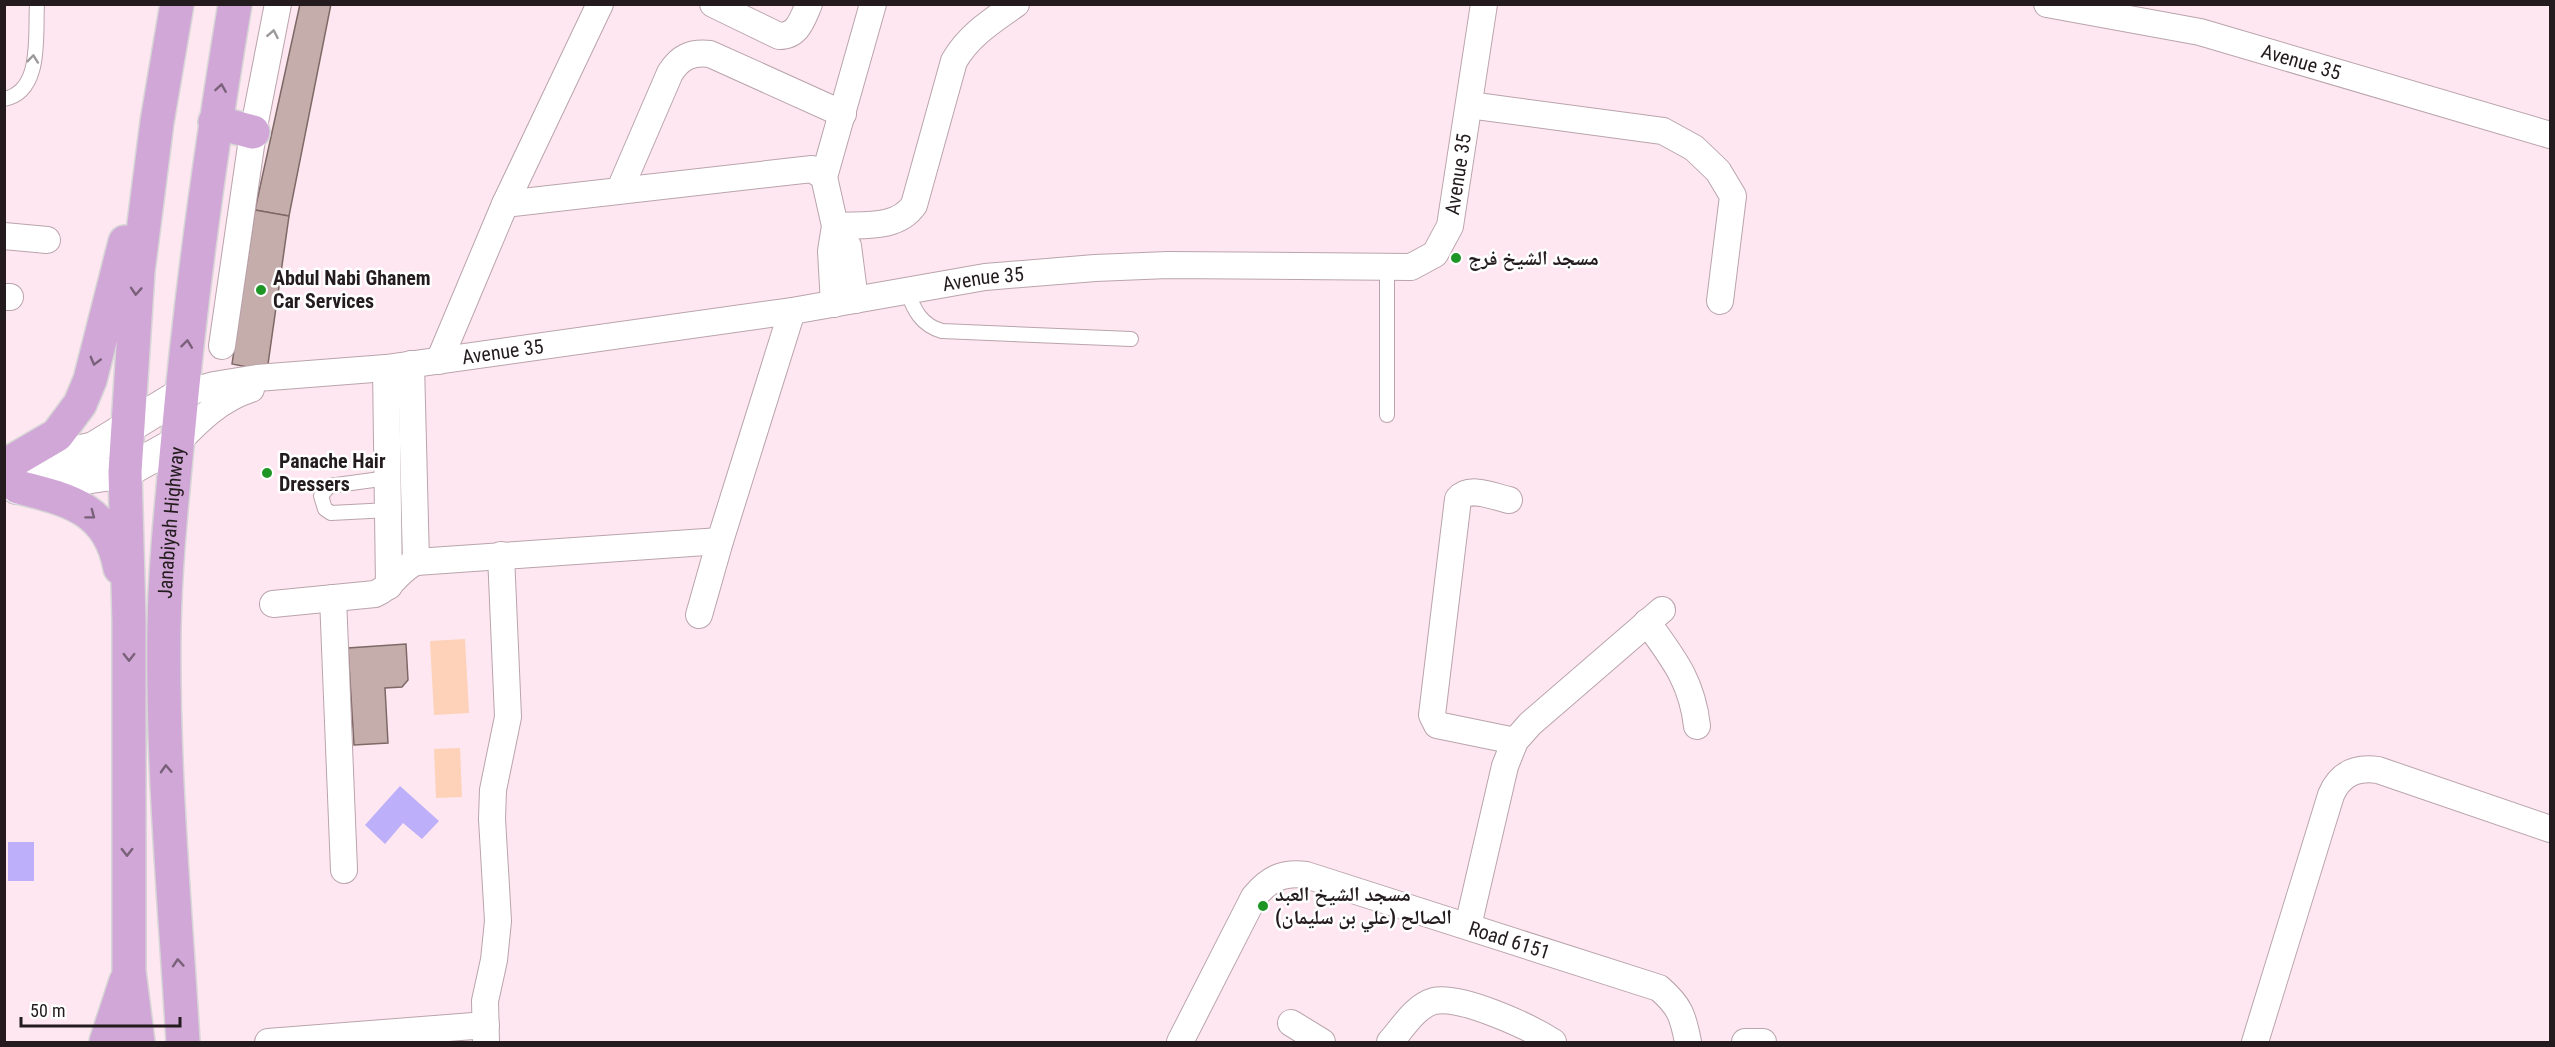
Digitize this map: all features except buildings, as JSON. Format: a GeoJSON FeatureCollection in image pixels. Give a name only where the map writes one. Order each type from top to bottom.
{"type":"FeatureCollection","features":[{"type":"Feature","properties":{"kind":"main road","name":"Janabiyah Highway"},"geometry":{"type":"LineString","coordinates":[[138,1042],[129,971],[129,620],[125,472],[138,271],[157,122],[177,4]]}},
{"type":"Feature","properties":{"kind":"main road","name":"Janabiyah Highway"},"geometry":{"type":"LineString","coordinates":[[183,1042],[167,780],[164,690],[167,553],[182,394],[215,122],[235,4]]}},
{"type":"Feature","properties":{"kind":"main road"},"geometry":{"type":"LineString","coordinates":[[129,620],[117,556],[107,530],[93,514],[58,497],[8,478],[57,435],[80,404],[98,349],[157,122]]}},
{"type":"Feature","properties":{"kind":"main road"},"geometry":{"type":"LineString","coordinates":[[215,122],[253,132]]}},
{"type":"Feature","properties":{"kind":"main road"},"geometry":{"type":"LineString","coordinates":[[106,1042],[129,971]]}},
{"type":"Feature","properties":{"kind":"street"},"geometry":{"type":"LineString","coordinates":[[222,346],[253,132],[278,4]]}},
{"type":"Feature","properties":{"kind":"street"},"geometry":{"type":"LineString","coordinates":[[439,361],[505,204],[600,4]]}},
{"type":"Feature","properties":{"kind":"street"},"geometry":{"type":"LineString","coordinates":[[713,4],[779,36],[785,36],[795,31],[809,4]]}},
{"type":"Feature","properties":{"kind":"street"},"geometry":{"type":"LineString","coordinates":[[845,302],[831,251],[835,226],[824,177],[873,4]]}},
{"type":"Feature","properties":{"kind":"street"},"geometry":{"type":"LineString","coordinates":[[835,226],[886,223],[898,221],[908,215],[914,205],[954,61],[961,49],[979,30],[1016,4]]}},
{"type":"Feature","properties":{"kind":"street","name":"Avenue 35"},"geometry":{"type":"LineString","coordinates":[[8,478],[94,448],[182,394],[214,385],[439,361],[845,302],[985,277],[1168,265],[1411,267],[1435,254],[1450,226],[1484,4]]}},
{"type":"Feature","properties":{"kind":"street","name":"Avenue 35"},"geometry":{"type":"LineString","coordinates":[[2047,4],[2200,32],[2550,135]]}},
{"type":"Feature","properties":{"kind":"street"},"geometry":{"type":"LineString","coordinates":[[621,189],[670,73],[686,56],[698,53],[710,54],[843,114]]}},
{"type":"Feature","properties":{"kind":"street"},"geometry":{"type":"LineString","coordinates":[[1469,105],[1663,131],[1694,148],[1718,171],[1733,196],[1720,301]]}},
{"type":"Feature","properties":{"kind":"street"},"geometry":{"type":"LineString","coordinates":[[505,204],[554,200],[621,189],[805,168],[818,172],[824,177]]}},
{"type":"Feature","properties":{"kind":"street"},"geometry":{"type":"LineString","coordinates":[[4,236],[47,240]]}},
{"type":"Feature","properties":{"kind":"street"},"geometry":{"type":"LineString","coordinates":[[699,615],[792,310]]}},
{"type":"Feature","properties":{"kind":"street"},"geometry":{"type":"LineString","coordinates":[[399,366],[414,475],[416,562]]}},
{"type":"Feature","properties":{"kind":"street"},"geometry":{"type":"LineString","coordinates":[[389,586],[388,478],[399,366]]}},
{"type":"Feature","properties":{"kind":"street","name":"Avenue 35"},"geometry":{"type":"LineString","coordinates":[[8,478],[125,472],[177,443],[213,408],[234,394],[279,377]]}},
{"type":"Feature","properties":{"kind":"street"},"geometry":{"type":"LineString","coordinates":[[388,478],[414,475]]}},
{"type":"Feature","properties":{"kind":"street"},"geometry":{"type":"LineString","coordinates":[[1509,500],[1474,492],[1462,495],[1458,500],[1432,715],[1437,725],[1515,741]]}},
{"type":"Feature","properties":{"kind":"street"},"geometry":{"type":"LineString","coordinates":[[389,510],[415,507]]}},
{"type":"Feature","properties":{"kind":"street"},"geometry":{"type":"LineString","coordinates":[[273,604],[375,594],[389,586],[403,570],[416,562],[720,541]]}},
{"type":"Feature","properties":{"kind":"street"},"geometry":{"type":"LineString","coordinates":[[268,1042],[486,1034],[485,1001],[498,921],[492,819],[494,790],[508,717],[501,555]]}},
{"type":"Feature","properties":{"kind":"street"},"geometry":{"type":"LineString","coordinates":[[333,598],[344,870]]}},
{"type":"Feature","properties":{"kind":"street"},"geometry":{"type":"LineString","coordinates":[[1468,926],[1505,766],[1515,741],[1530,724],[1654,616],[1694,700],[1697,726]]}},
{"type":"Feature","properties":{"kind":"street"},"geometry":{"type":"LineString","coordinates":[[2255,1042],[2331,795],[2341,778],[2358,769],[2378,770],[2550,829]]}},
{"type":"Feature","properties":{"kind":"street","name":"Road 6151"},"geometry":{"type":"LineString","coordinates":[[1180,1042],[1254,897],[1263,885],[1276,877],[1291,873],[1306,875],[1659,988],[1674,1001],[1684,1019],[1688,1042]]}},
{"type":"Feature","properties":{"kind":"street"},"geometry":{"type":"LineString","coordinates":[[1390,1042],[1419,1009],[1434,1001],[1475,1007],[1508,1020],[1552,1042]]}},
{"type":"Feature","properties":{"kind":"street"},"geometry":{"type":"LineString","coordinates":[[1291,1023],[1322,1042]]}},
{"type":"Feature","properties":{"kind":"street"},"geometry":{"type":"LineString","coordinates":[[1745,1042],[1763,1042]]}},
{"type":"Feature","properties":{"kind":"lane"},"geometry":{"type":"LineString","coordinates":[[4,99],[21,92],[30,82],[37,4]]}},
{"type":"Feature","properties":{"kind":"lane"},"geometry":{"type":"LineString","coordinates":[[1387,267],[1387,415]]}},
{"type":"Feature","properties":{"kind":"lane"},"geometry":{"type":"LineString","coordinates":[[907,291],[914,312],[930,328],[942,331],[1131,339]]}},
{"type":"Feature","properties":{"kind":"lane"},"geometry":{"type":"LineString","coordinates":[[388,478],[329,486],[321,496],[325,509],[331,513],[389,510]]}},
{"type":"Feature","properties":{"kind":"shaded area"},"geometry":{"type":"Polygon","coordinates":[[[465,639],[469,713],[434,715],[430,641],[465,639]]]}},
{"type":"Feature","properties":{"kind":"shaded area"},"geometry":{"type":"Polygon","coordinates":[[[460,748],[462,797],[436,798],[434,749],[460,748]]]}},
{"type":"Feature","properties":{"kind":"shaded area"},"geometry":{"type":"Polygon","coordinates":[[[400,786],[439,821],[422,839],[403,823],[385,844],[365,825],[400,786]]]}},
{"type":"Feature","properties":{"kind":"shaded area"},"geometry":{"type":"Polygon","coordinates":[[[8,842],[34,842],[34,881],[8,881],[8,842]]]}},
{"type":"Feature","properties":{"kind":"place","name":"مسجد الشيخ فرج"},"geometry":{"type":"Point","coordinates":[1456,258]}},
{"type":"Feature","properties":{"kind":"place","name":"Abdul Nabi Ghanem Car Services"},"geometry":{"type":"Point","coordinates":[261,290]}},
{"type":"Feature","properties":{"kind":"place","name":"Panache Hair Dressers"},"geometry":{"type":"Point","coordinates":[267,473]}},
{"type":"Feature","properties":{"kind":"place","name":"مسجد الشيخ العبد الصالح (علي بن سليمان)"},"geometry":{"type":"Point","coordinates":[1263,906]}}]}
